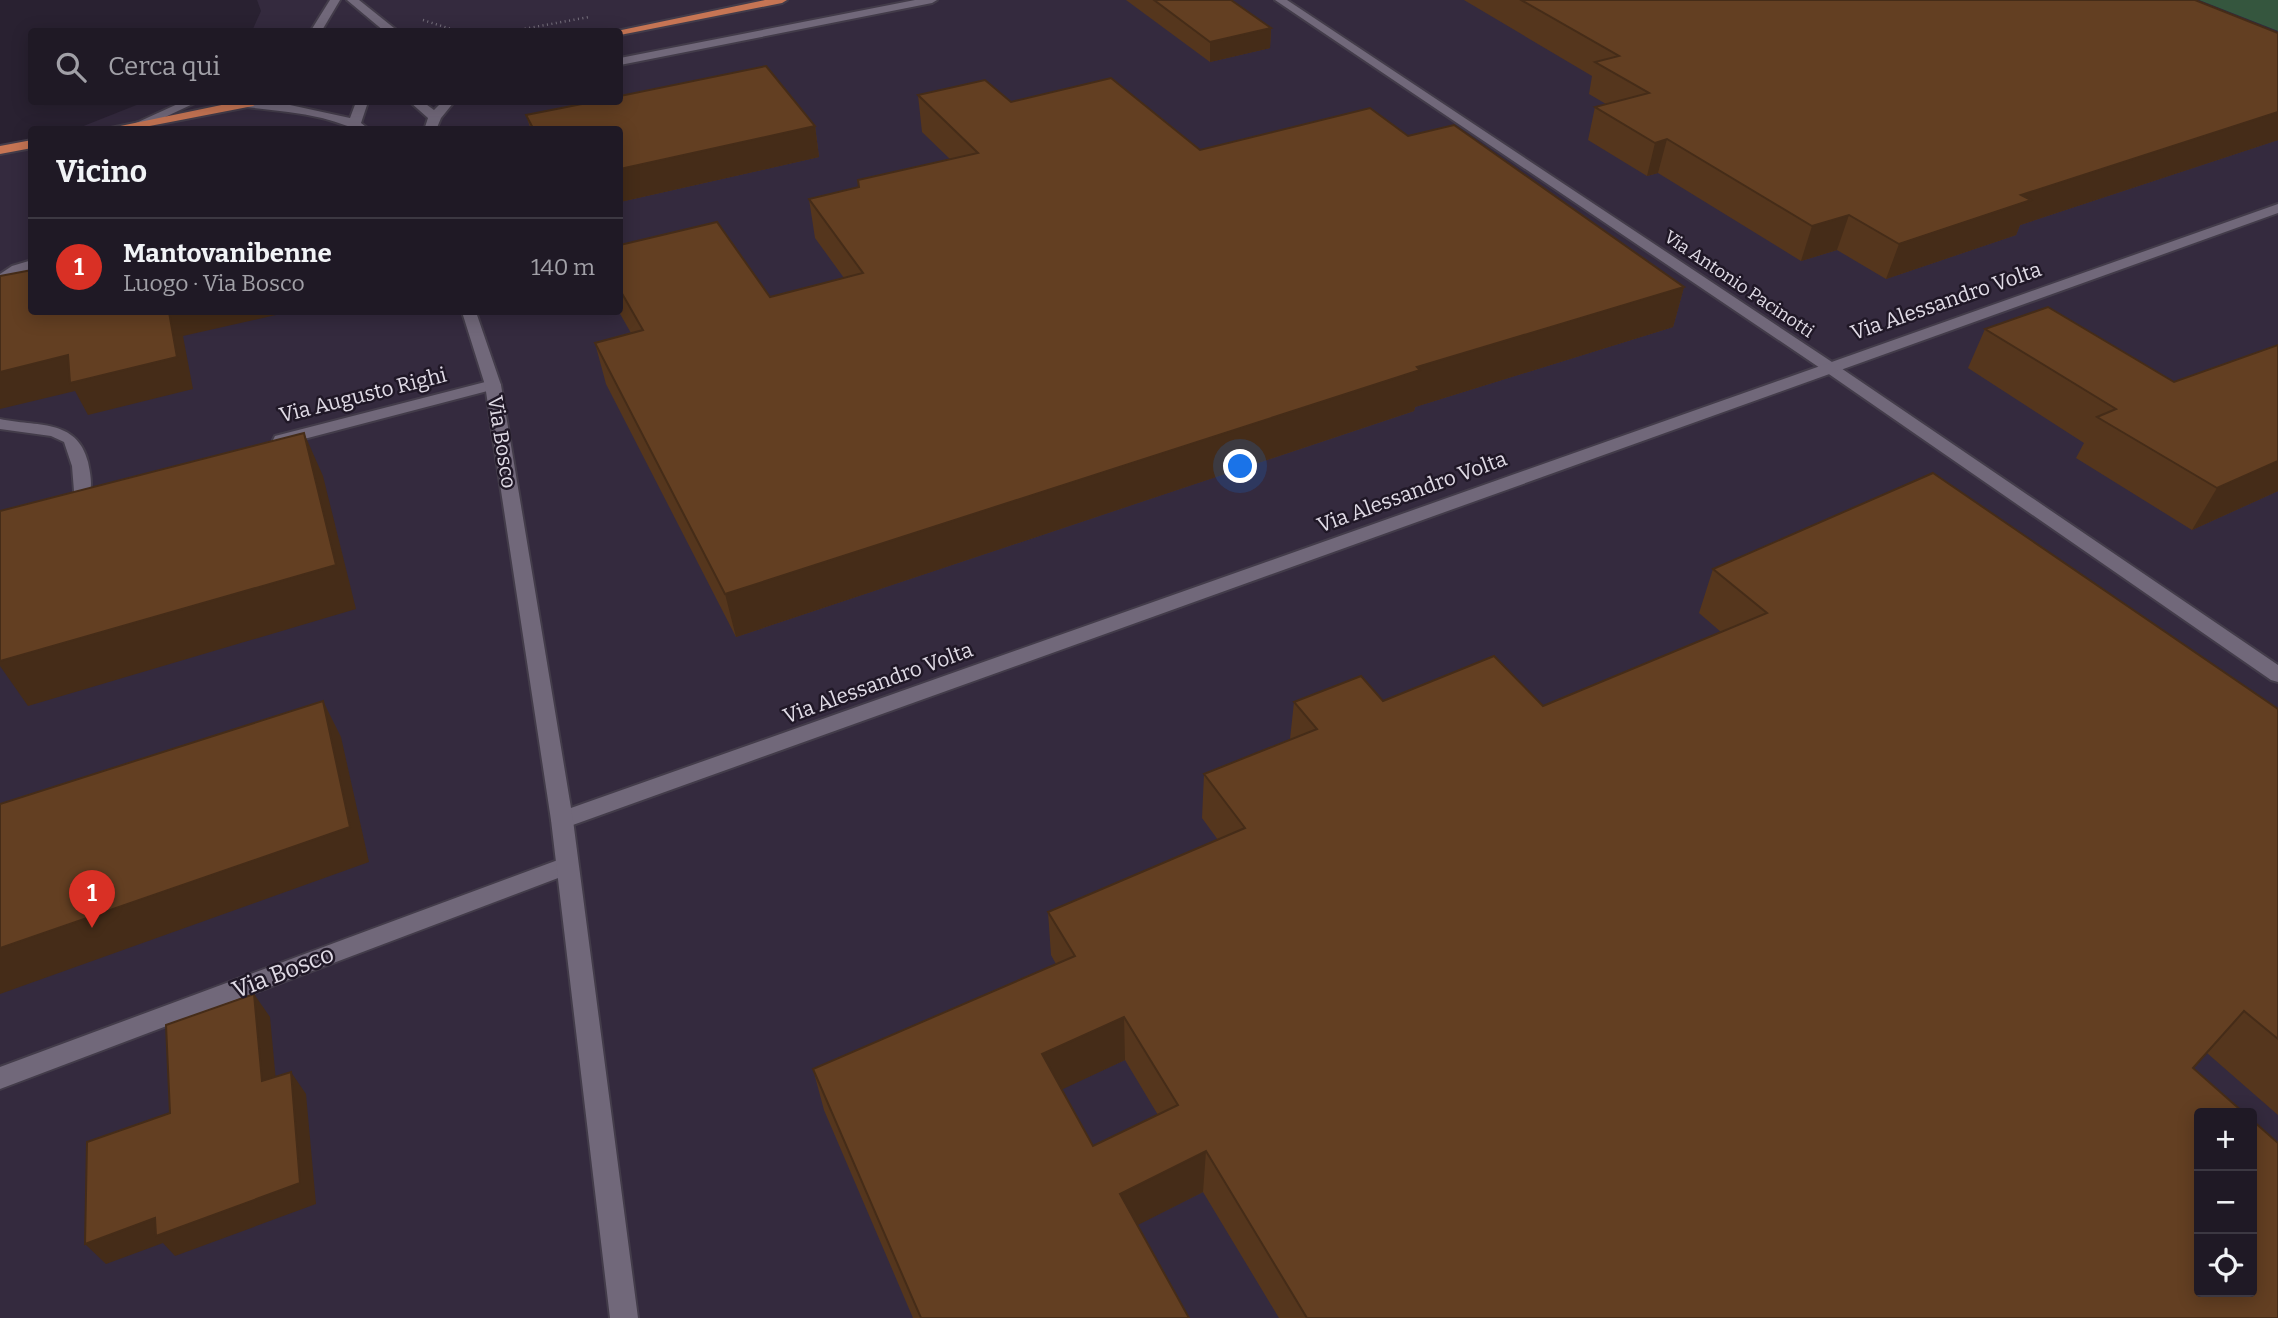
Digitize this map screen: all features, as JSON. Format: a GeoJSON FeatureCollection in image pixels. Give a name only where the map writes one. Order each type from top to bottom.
{"type":"FeatureCollection","features":[{"type":"Feature","properties":{"kind":"main road"},"geometry":{"type":"LineString","coordinates":[[623,31],[782,0]]}},
{"type":"Feature","properties":{"kind":"main road"},"geometry":{"type":"LineString","coordinates":[[127,126],[234,105]]}},
{"type":"Feature","properties":{"kind":"main road"},"geometry":{"type":"LineString","coordinates":[[0,150],[28,145]]}},
{"type":"Feature","properties":{"kind":"street"},"geometry":{"type":"LineString","coordinates":[[318,28],[335,0]]}},
{"type":"Feature","properties":{"kind":"street"},"geometry":{"type":"LineString","coordinates":[[352,0],[369,10],[387,28]]}},
{"type":"Feature","properties":{"kind":"street"},"geometry":{"type":"LineString","coordinates":[[623,61],[932,0]]}},
{"type":"Feature","properties":{"kind":"street","name":"Via Antonio Pacinotti"},"geometry":{"type":"LineString","coordinates":[[1280,0],[1829,367],[2278,675]]}},
{"type":"Feature","properties":{"kind":"street"},"geometry":{"type":"LineString","coordinates":[[142,123],[184,105]]}},
{"type":"Feature","properties":{"kind":"street"},"geometry":{"type":"LineString","coordinates":[[266,105],[360,126],[362,105]]}},
{"type":"Feature","properties":{"kind":"street"},"geometry":{"type":"LineString","coordinates":[[418,105],[432,123],[446,105]]}},
{"type":"Feature","properties":{"kind":"street","name":"Via Alessandro Volta"},"geometry":{"type":"LineString","coordinates":[[562,820],[2278,208]]}},
{"type":"Feature","properties":{"kind":"street","name":"Via Bosco"},"geometry":{"type":"LineString","coordinates":[[470,315],[494,385],[562,820],[624,1318]]}},
{"type":"Feature","properties":{"kind":"street","name":"Via Augusto Righi"},"geometry":{"type":"LineString","coordinates":[[268,443],[494,385]]}},
{"type":"Feature","properties":{"kind":"street"},"geometry":{"type":"LineString","coordinates":[[0,424],[22,430],[55,430],[73,440],[81,460],[84,491]]}},
{"type":"Feature","properties":{"kind":"street","name":"Via Bosco"},"geometry":{"type":"LineString","coordinates":[[0,1078],[566,866]]}},
{"type":"Feature","properties":{"kind":"lane"},"geometry":{"type":"LineString","coordinates":[[0,281],[28,265]]}},
{"type":"Feature","properties":{"kind":"path"},"geometry":{"type":"LineString","coordinates":[[529,28],[592,17]]}},
{"type":"Feature","properties":{"kind":"path"},"geometry":{"type":"LineString","coordinates":[[419,19],[448,28]]}},
{"type":"Feature","properties":{"kind":"shaded area"},"geometry":{"type":"Polygon","coordinates":[[[257,0],[2199,0],[2278,31],[2278,1318],[0,1318],[0,154],[28,149],[28,315],[623,315],[623,126],[84,126],[136,105],[623,105],[623,28],[253,28],[261,11],[257,0]]]}},
{"type":"Feature","properties":{"kind":"green space"},"geometry":{"type":"Polygon","coordinates":[[[2199,0],[2278,0],[2278,31],[2199,0]]]}},
{"type":"Feature","properties":{"kind":"building"},"geometry":{"type":"Polygon","coordinates":[[[1154,0],[1231,0],[1271,28],[1210,42],[1154,0]]]}},
{"type":"Feature","properties":{"kind":"building"},"geometry":{"type":"Polygon","coordinates":[[[1521,0],[2195,0],[2278,33],[2278,112],[2021,195],[2031,200],[1899,244],[1849,215],[1812,226],[1667,139],[1655,143],[1595,107],[1649,93],[1595,62],[1619,56],[1521,0]]]}},
{"type":"Feature","properties":{"kind":"building"},"geometry":{"type":"Polygon","coordinates":[[[766,66],[815,126],[623,168],[623,126],[532,126],[526,115],[577,105],[623,105],[623,95],[766,66]]]}},
{"type":"Feature","properties":{"kind":"building"},"geometry":{"type":"Polygon","coordinates":[[[1111,78],[1200,150],[1370,108],[1408,136],[1454,125],[1684,287],[1417,367],[1420,370],[725,594],[595,343],[643,330],[623,295],[623,244],[717,222],[770,297],[863,273],[809,199],[859,187],[858,180],[978,153],[918,95],[985,80],[1011,102],[1111,78]]]}},
{"type":"Feature","properties":{"kind":"building"},"geometry":{"type":"Polygon","coordinates":[[[28,271],[28,315],[170,315],[177,357],[70,383],[68,355],[0,372],[0,276],[28,271]]]}},
{"type":"Feature","properties":{"kind":"building"},"geometry":{"type":"Polygon","coordinates":[[[2048,307],[2174,382],[2278,345],[2278,461],[2217,488],[2097,417],[2116,409],[1985,329],[2048,307]]]}},
{"type":"Feature","properties":{"kind":"building"},"geometry":{"type":"Polygon","coordinates":[[[304,433],[336,565],[0,661],[0,511],[304,433]]]}},
{"type":"Feature","properties":{"kind":"building"},"geometry":{"type":"Polygon","coordinates":[[[1933,473],[2278,709],[2278,1039],[2244,1011],[2193,1068],[2238,1108],[2194,1108],[2194,1297],[2257,1297],[2257,1124],[2278,1143],[2278,1318],[1307,1318],[1206,1151],[1120,1194],[1189,1318],[921,1318],[813,1069],[1075,956],[1048,912],[1245,828],[1204,774],[1317,729],[1294,702],[1361,676],[1383,701],[1494,656],[1543,706],[1767,613],[1713,569],[1933,473]],[[1124,1017],[1042,1054],[1093,1146],[1178,1105],[1124,1017]]]}},
{"type":"Feature","properties":{"kind":"building"},"geometry":{"type":"Polygon","coordinates":[[[323,701],[350,827],[0,948],[0,804],[323,701]]]}},
{"type":"Feature","properties":{"kind":"building"},"geometry":{"type":"Polygon","coordinates":[[[254,994],[262,1081],[291,1072],[300,1183],[156,1236],[155,1218],[85,1244],[87,1142],[170,1113],[166,1025],[254,994]]]}},
{"type":"Feature","properties":{"kind":"place","name":"Mantovanibenne"},"geometry":{"type":"Point","coordinates":[92,928]}}]}
